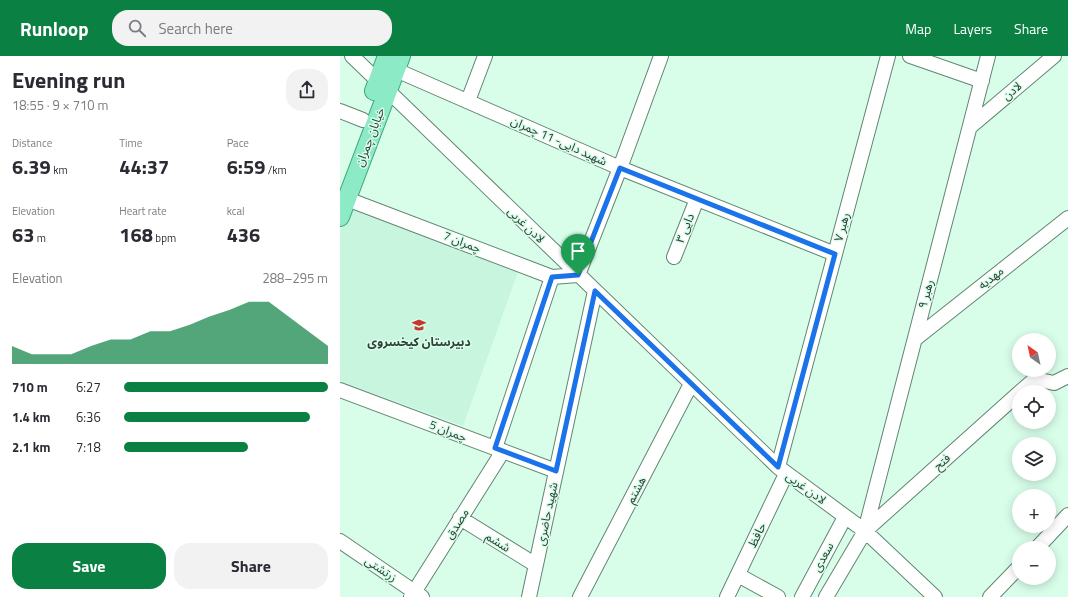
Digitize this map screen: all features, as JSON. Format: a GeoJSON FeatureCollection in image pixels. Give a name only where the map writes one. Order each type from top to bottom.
{"type":"FeatureCollection","features":[{"type":"Feature","properties":{"kind":"main road","name":"خیابان چمران"},"geometry":{"type":"LineString","coordinates":[[340,217],[383,86],[394,61]]}},
{"type":"Feature","properties":{"kind":"main road","name":"خیابان چمران"},"geometry":{"type":"LineString","coordinates":[[340,182],[363,120],[383,86]]}},
{"type":"Feature","properties":{"kind":"street","name":"لادن غربی"},"geometry":{"type":"LineString","coordinates":[[352,56],[782,471],[865,532],[935,597]]}},
{"type":"Feature","properties":{"kind":"street"},"geometry":{"type":"LineString","coordinates":[[468,101],[485,56]]}},
{"type":"Feature","properties":{"kind":"street"},"geometry":{"type":"LineString","coordinates":[[578,275],[662,56]]}},
{"type":"Feature","properties":{"kind":"street","name":"رهبر ۷"},"geometry":{"type":"LineString","coordinates":[[782,471],[835,254],[888,56]]}},
{"type":"Feature","properties":{"kind":"street"},"geometry":{"type":"LineString","coordinates":[[910,56],[982,81]]}},
{"type":"Feature","properties":{"kind":"street","name":"رهبر ۹"},"geometry":{"type":"LineString","coordinates":[[865,532],[988,56]]}},
{"type":"Feature","properties":{"kind":"street","name":"لادن"},"geometry":{"type":"LineString","coordinates":[[970,127],[1054,56]]}},
{"type":"Feature","properties":{"kind":"street","name":"شهید دایی- 11 چمران"},"geometry":{"type":"LineString","coordinates":[[394,61],[468,101],[620,168],[835,254]]}},
{"type":"Feature","properties":{"kind":"street"},"geometry":{"type":"LineString","coordinates":[[340,111],[363,120]]}},
{"type":"Feature","properties":{"kind":"street","name":"چمران 7"},"geometry":{"type":"LineString","coordinates":[[347,199],[552,277],[578,275]]}},
{"type":"Feature","properties":{"kind":"street","name":"دایی ۳"},"geometry":{"type":"LineString","coordinates":[[674,257],[697,199]]}},
{"type":"Feature","properties":{"kind":"street","name":"مهدیه"},"geometry":{"type":"LineString","coordinates":[[915,339],[1068,218]]}},
{"type":"Feature","properties":{"kind":"street","name":"مصدق"},"geometry":{"type":"LineString","coordinates":[[416,595],[499,450],[552,277]]}},
{"type":"Feature","properties":{"kind":"street","name":"شهید حاضری"},"geometry":{"type":"LineString","coordinates":[[529,597],[595,291]]}},
{"type":"Feature","properties":{"kind":"street","name":"فتح"},"geometry":{"type":"LineString","coordinates":[[1028,385],[1035,379],[1054,383],[1068,376]]}},
{"type":"Feature","properties":{"kind":"street","name":"هشتم"},"geometry":{"type":"LineString","coordinates":[[580,597],[691,384]]}},
{"type":"Feature","properties":{"kind":"street","name":"چمران 5"},"geometry":{"type":"LineString","coordinates":[[340,390],[556,471]]}},
{"type":"Feature","properties":{"kind":"street","name":"فتح"},"geometry":{"type":"LineString","coordinates":[[865,532],[1012,398]]}},
{"type":"Feature","properties":{"kind":"street","name":"حافظ"},"geometry":{"type":"LineString","coordinates":[[727,597],[782,471]]}},
{"type":"Feature","properties":{"kind":"street"},"geometry":{"type":"LineString","coordinates":[[1044,541],[1068,515]]}},
{"type":"Feature","properties":{"kind":"street","name":"سعدی"},"geometry":{"type":"LineString","coordinates":[[802,597],[845,517]]}},
{"type":"Feature","properties":{"kind":"street","name":"ششم"},"geometry":{"type":"LineString","coordinates":[[460,518],[536,565]]}},
{"type":"Feature","properties":{"kind":"street","name":"سعدی"},"geometry":{"type":"LineString","coordinates":[[826,597],[865,532]]}},
{"type":"Feature","properties":{"kind":"street","name":"زرتشتی"},"geometry":{"type":"LineString","coordinates":[[340,541],[416,595]]}},
{"type":"Feature","properties":{"kind":"street"},"geometry":{"type":"LineString","coordinates":[[738,574],[778,597]]}},
{"type":"Feature","properties":{"kind":"street"},"geometry":{"type":"LineString","coordinates":[[990,597],[1012,574]]}},
{"type":"Feature","properties":{"kind":"shaded area","name":"دبیرستان کیخسروی"},"geometry":{"type":"Polygon","coordinates":[[[349,207],[519,269],[463,426],[340,381],[340,231],[349,207]]]}},
{"type":"Feature","properties":{"kind":"place","name":"دبیرستان کیخسروی"},"geometry":{"type":"Point","coordinates":[419,325]}},
{"type":"Feature","properties":{"kind":"route"},"geometry":{"type":"LineString","coordinates":[[620,168],[835,254],[778,467],[595,291],[556,471],[495,448],[552,277],[578,275],[620,168]]}}]}
